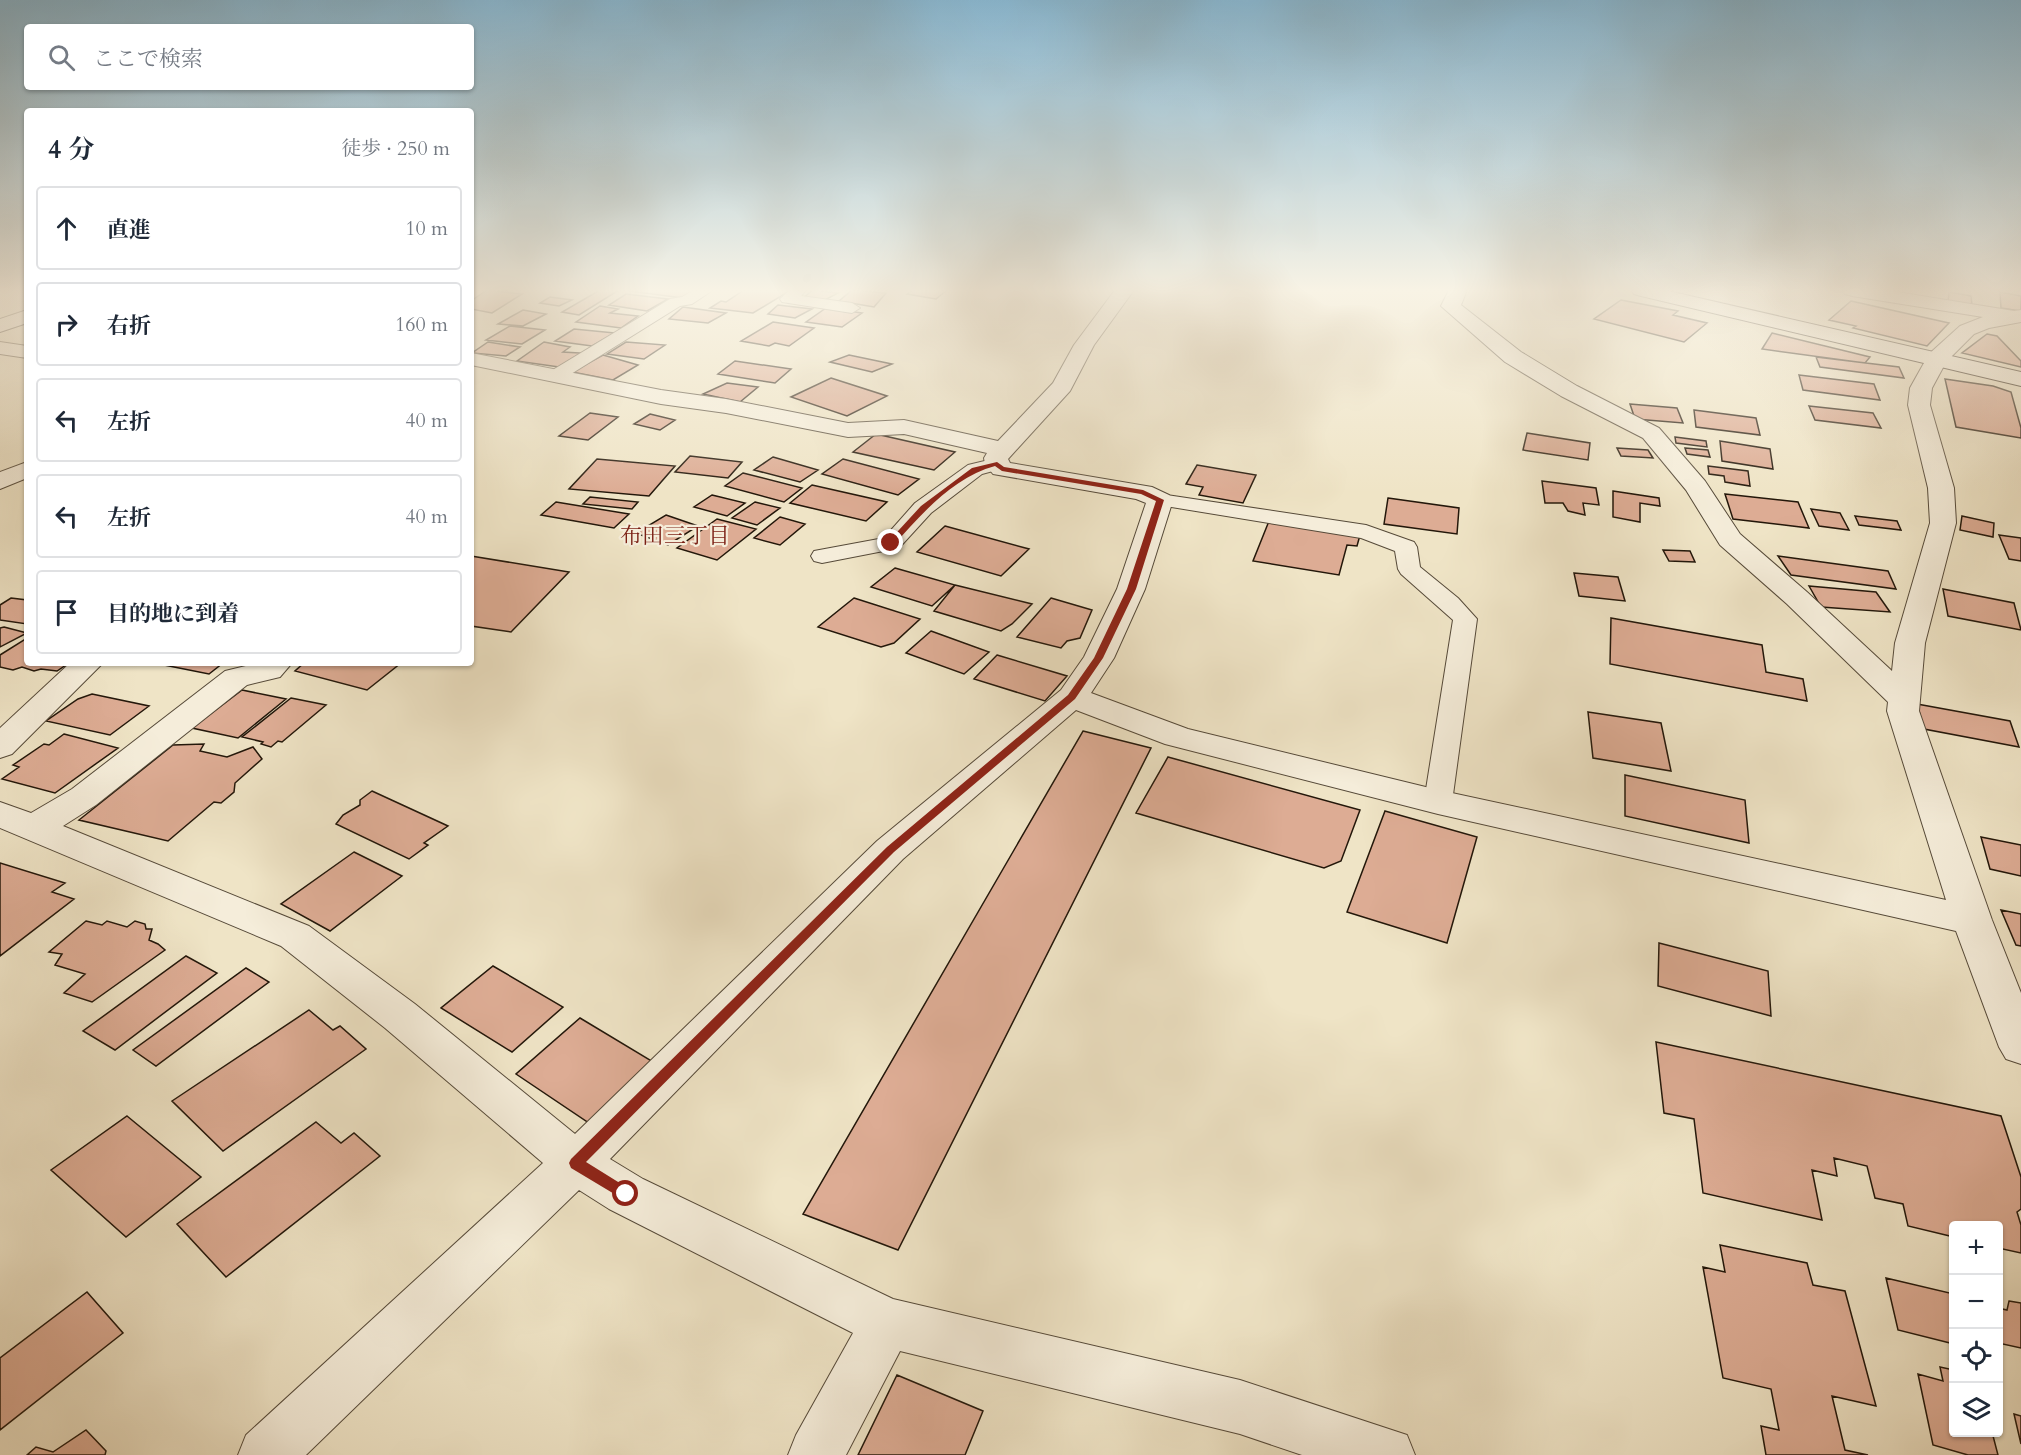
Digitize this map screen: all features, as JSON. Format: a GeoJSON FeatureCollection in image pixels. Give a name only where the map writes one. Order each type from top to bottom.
{"type":"FeatureCollection","features":[{"type":"Feature","properties":{"kind":"street"},"geometry":{"type":"LineString","coordinates":[[266,1455],[576,1163],[890,850],[1071,697],[1099,658],[1131,589],[1160,500],[1143,492],[1002,469],[1001,457],[1062,386],[1077,358]]}},
{"type":"Feature","properties":{"kind":"street"},"geometry":{"type":"LineString","coordinates":[[1514,358],[1569,391],[1651,433],[1696,486],[1730,539],[1797,598],[1904,700]]}},
{"type":"Feature","properties":{"kind":"street"},"geometry":{"type":"LineString","coordinates":[[1932,358],[2021,379]]}},
{"type":"Feature","properties":{"kind":"street"},"geometry":{"type":"LineString","coordinates":[[1937,359],[1921,388],[1918,405],[1941,488],[1943,523],[1910,643],[1904,711],[1972,920],[2021,1047]]}},
{"type":"Feature","properties":{"kind":"street"},"geometry":{"type":"LineString","coordinates":[[474,360],[661,397],[726,406],[848,430],[904,427],[1001,457]]}},
{"type":"Feature","properties":{"kind":"street"},"geometry":{"type":"LineString","coordinates":[[0,481],[24,470]]}},
{"type":"Feature","properties":{"kind":"street"},"geometry":{"type":"LineString","coordinates":[[0,747],[85,666]]}},
{"type":"Feature","properties":{"kind":"street"},"geometry":{"type":"LineString","coordinates":[[17,820],[84,797],[236,678],[269,670],[274,666]]}},
{"type":"Feature","properties":{"kind":"street"},"geometry":{"type":"LineString","coordinates":[[1071,697],[1177,737],[1438,802],[1972,920]]}},
{"type":"Feature","properties":{"kind":"street"},"geometry":{"type":"LineString","coordinates":[[17,820],[295,936],[400,1016],[576,1163],[626,1194],[887,1323],[1240,1407],[1387,1455]]}},
{"type":"Feature","properties":{"kind":"street"},"geometry":{"type":"LineString","coordinates":[[816,1455],[887,1323]]}},
{"type":"Feature","properties":{"kind":"lane"},"geometry":{"type":"LineString","coordinates":[[557,375],[585,358]]}},
{"type":"Feature","properties":{"kind":"lane"},"geometry":{"type":"LineString","coordinates":[[822,556],[891,543],[932,501],[975,469],[1001,457]]}},
{"type":"Feature","properties":{"kind":"lane"},"geometry":{"type":"LineString","coordinates":[[1160,500],[1366,532],[1406,547],[1409,569],[1450,603],[1465,619],[1438,802]]}},
{"type":"Feature","properties":{"kind":"building"},"geometry":{"type":"Polygon","coordinates":[[[521,358],[573,358],[559,367],[517,361],[521,358]]]}},
{"type":"Feature","properties":{"kind":"building"},"geometry":{"type":"Polygon","coordinates":[[[598,358],[613,358],[638,365],[613,380],[572,372],[598,358]]]}},
{"type":"Feature","properties":{"kind":"building"},"geometry":{"type":"Polygon","coordinates":[[[841,358],[863,358],[892,364],[872,372],[830,362],[841,358]]]}},
{"type":"Feature","properties":{"kind":"building"},"geometry":{"type":"Polygon","coordinates":[[[1816,358],[1899,367],[1904,378],[1820,367],[1816,358]]]}},
{"type":"Feature","properties":{"kind":"building"},"geometry":{"type":"Polygon","coordinates":[[[1827,358],[1869,358],[1865,363],[1827,358]]]}},
{"type":"Feature","properties":{"kind":"building"},"geometry":{"type":"Polygon","coordinates":[[[1983,358],[2018,358],[2021,361],[2021,367],[1983,358]]]}},
{"type":"Feature","properties":{"kind":"building"},"geometry":{"type":"Polygon","coordinates":[[[735,361],[791,369],[775,383],[718,374],[735,361]]]}},
{"type":"Feature","properties":{"kind":"building"},"geometry":{"type":"Polygon","coordinates":[[[1799,375],[1874,384],[1880,400],[1803,390],[1799,375]]]}},
{"type":"Feature","properties":{"kind":"building"},"geometry":{"type":"Polygon","coordinates":[[[831,378],[887,396],[847,416],[791,397],[831,378]]]}},
{"type":"Feature","properties":{"kind":"building"},"geometry":{"type":"Polygon","coordinates":[[[1945,379],[1993,386],[2011,392],[2021,428],[2021,438],[1956,427],[1945,379]]]}},
{"type":"Feature","properties":{"kind":"building"},"geometry":{"type":"Polygon","coordinates":[[[727,383],[758,387],[740,402],[703,394],[727,383]]]}},
{"type":"Feature","properties":{"kind":"building"},"geometry":{"type":"Polygon","coordinates":[[[1630,404],[1677,408],[1683,423],[1635,419],[1630,404]]]}},
{"type":"Feature","properties":{"kind":"building"},"geometry":{"type":"Polygon","coordinates":[[[1809,406],[1873,413],[1881,428],[1815,420],[1809,406]]]}},
{"type":"Feature","properties":{"kind":"building"},"geometry":{"type":"Polygon","coordinates":[[[1694,410],[1756,418],[1760,435],[1696,427],[1694,410]]]}},
{"type":"Feature","properties":{"kind":"building"},"geometry":{"type":"Polygon","coordinates":[[[590,413],[618,417],[588,440],[559,436],[590,413]]]}},
{"type":"Feature","properties":{"kind":"building"},"geometry":{"type":"Polygon","coordinates":[[[650,414],[675,420],[660,430],[634,424],[650,414]]]}},
{"type":"Feature","properties":{"kind":"building"},"geometry":{"type":"Polygon","coordinates":[[[1527,433],[1590,443],[1588,460],[1523,450],[1527,433]]]}},
{"type":"Feature","properties":{"kind":"building"},"geometry":{"type":"Polygon","coordinates":[[[876,434],[955,452],[934,470],[853,452],[876,434]]]}},
{"type":"Feature","properties":{"kind":"building"},"geometry":{"type":"Polygon","coordinates":[[[1675,437],[1706,441],[1707,447],[1676,443],[1675,437]]]}},
{"type":"Feature","properties":{"kind":"building"},"geometry":{"type":"Polygon","coordinates":[[[1720,441],[1770,449],[1773,469],[1722,461],[1720,441]]]}},
{"type":"Feature","properties":{"kind":"building"},"geometry":{"type":"Polygon","coordinates":[[[1617,448],[1648,450],[1653,458],[1621,456],[1617,448]]]}},
{"type":"Feature","properties":{"kind":"building"},"geometry":{"type":"Polygon","coordinates":[[[1685,448],[1708,450],[1710,457],[1687,454],[1685,448]]]}},
{"type":"Feature","properties":{"kind":"building"},"geometry":{"type":"Polygon","coordinates":[[[690,456],[742,462],[728,478],[675,472],[690,456]]]}},
{"type":"Feature","properties":{"kind":"building"},"geometry":{"type":"Polygon","coordinates":[[[773,457],[818,470],[800,482],[754,470],[773,457]]]}},
{"type":"Feature","properties":{"kind":"building"},"geometry":{"type":"Polygon","coordinates":[[[597,459],[675,466],[649,496],[569,489],[597,459]]]}},
{"type":"Feature","properties":{"kind":"building"},"geometry":{"type":"Polygon","coordinates":[[[843,459],[919,479],[898,495],[822,474],[843,459]]]}},
{"type":"Feature","properties":{"kind":"building"},"geometry":{"type":"Polygon","coordinates":[[[1197,465],[1256,475],[1243,503],[1199,495],[1203,487],[1186,484],[1197,465]]]}},
{"type":"Feature","properties":{"kind":"building"},"geometry":{"type":"Polygon","coordinates":[[[1708,466],[1748,471],[1750,486],[1725,482],[1724,476],[1709,474],[1708,466]]]}},
{"type":"Feature","properties":{"kind":"building"},"geometry":{"type":"Polygon","coordinates":[[[743,473],[802,488],[784,502],[725,486],[743,473]]]}},
{"type":"Feature","properties":{"kind":"building"},"geometry":{"type":"Polygon","coordinates":[[[1542,481],[1596,488],[1599,505],[1583,503],[1585,515],[1568,511],[1563,503],[1545,503],[1542,481]]]}},
{"type":"Feature","properties":{"kind":"building"},"geometry":{"type":"Polygon","coordinates":[[[812,485],[887,502],[866,521],[790,503],[812,485]]]}},
{"type":"Feature","properties":{"kind":"building"},"geometry":{"type":"Polygon","coordinates":[[[1613,491],[1659,498],[1660,506],[1640,503],[1640,522],[1613,517],[1613,491]]]}},
{"type":"Feature","properties":{"kind":"building"},"geometry":{"type":"Polygon","coordinates":[[[1725,494],[1798,502],[1809,528],[1733,519],[1725,494]]]}},
{"type":"Feature","properties":{"kind":"building"},"geometry":{"type":"Polygon","coordinates":[[[712,495],[745,503],[727,516],[694,507],[712,495]]]}},
{"type":"Feature","properties":{"kind":"building"},"geometry":{"type":"Polygon","coordinates":[[[590,497],[638,502],[632,509],[583,504],[590,497]]]}},
{"type":"Feature","properties":{"kind":"building"},"geometry":{"type":"Polygon","coordinates":[[[1388,498],[1459,508],[1457,534],[1384,524],[1388,498]]]}},
{"type":"Feature","properties":{"kind":"building"},"geometry":{"type":"Polygon","coordinates":[[[556,502],[629,514],[614,528],[541,515],[556,502]]]}},
{"type":"Feature","properties":{"kind":"building"},"geometry":{"type":"Polygon","coordinates":[[[755,502],[780,508],[757,525],[732,518],[755,502]]]}},
{"type":"Feature","properties":{"kind":"building"},"geometry":{"type":"Polygon","coordinates":[[[1811,509],[1840,513],[1849,530],[1819,526],[1811,509]]]}},
{"type":"Feature","properties":{"kind":"building"},"geometry":{"type":"Polygon","coordinates":[[[666,515],[698,526],[668,545],[636,533],[666,515]]]}},
{"type":"Feature","properties":{"kind":"building"},"geometry":{"type":"Polygon","coordinates":[[[1855,516],[1897,521],[1901,530],[1859,525],[1855,516]]]}},
{"type":"Feature","properties":{"kind":"building"},"geometry":{"type":"Polygon","coordinates":[[[1962,516],[1994,523],[1993,537],[1960,530],[1962,516]]]}},
{"type":"Feature","properties":{"kind":"building"},"geometry":{"type":"Polygon","coordinates":[[[780,517],[805,524],[780,545],[754,538],[780,517]]]}},
{"type":"Feature","properties":{"kind":"building"},"geometry":{"type":"Polygon","coordinates":[[[717,519],[756,529],[717,560],[677,548],[717,519]]]}},
{"type":"Feature","properties":{"kind":"building"},"geometry":{"type":"Polygon","coordinates":[[[1269,521],[1360,535],[1357,546],[1347,545],[1339,575],[1253,561],[1269,521]]]}},
{"type":"Feature","properties":{"kind":"building"},"geometry":{"type":"Polygon","coordinates":[[[945,526],[1029,549],[1001,576],[917,552],[945,526]]]}},
{"type":"Feature","properties":{"kind":"building"},"geometry":{"type":"Polygon","coordinates":[[[1999,535],[2021,538],[2021,561],[2009,559],[1999,535]]]}},
{"type":"Feature","properties":{"kind":"building"},"geometry":{"type":"Polygon","coordinates":[[[1663,550],[1690,551],[1695,562],[1669,561],[1663,550]]]}},
{"type":"Feature","properties":{"kind":"building"},"geometry":{"type":"Polygon","coordinates":[[[474,556],[569,572],[511,632],[474,626],[474,556]]]}},
{"type":"Feature","properties":{"kind":"building"},"geometry":{"type":"Polygon","coordinates":[[[1778,556],[1888,571],[1896,589],[1791,575],[1778,556]]]}},
{"type":"Feature","properties":{"kind":"building"},"geometry":{"type":"Polygon","coordinates":[[[895,568],[955,585],[932,606],[871,587],[895,568]]]}},
{"type":"Feature","properties":{"kind":"building"},"geometry":{"type":"Polygon","coordinates":[[[1574,573],[1618,577],[1625,601],[1579,596],[1574,573]]]}},
{"type":"Feature","properties":{"kind":"building"},"geometry":{"type":"Polygon","coordinates":[[[955,585],[1032,604],[1012,624],[1001,631],[934,611],[955,585]]]}},
{"type":"Feature","properties":{"kind":"building"},"geometry":{"type":"Polygon","coordinates":[[[1809,586],[1876,592],[1890,612],[1821,607],[1809,586]]]}},
{"type":"Feature","properties":{"kind":"building"},"geometry":{"type":"Polygon","coordinates":[[[1943,589],[2014,603],[2021,630],[1948,616],[1943,589]]]}},
{"type":"Feature","properties":{"kind":"building"},"geometry":{"type":"Polygon","coordinates":[[[11,598],[24,600],[24,624],[0,620],[0,605],[11,598]]]}},
{"type":"Feature","properties":{"kind":"building"},"geometry":{"type":"Polygon","coordinates":[[[854,598],[920,619],[894,643],[881,647],[818,627],[854,598]]]}},
{"type":"Feature","properties":{"kind":"building"},"geometry":{"type":"Polygon","coordinates":[[[1051,598],[1092,610],[1080,638],[1067,641],[1061,648],[1017,637],[1051,598]]]}},
{"type":"Feature","properties":{"kind":"building"},"geometry":{"type":"Polygon","coordinates":[[[1611,618],[1762,645],[1766,672],[1803,679],[1807,701],[1610,664],[1611,618]]]}},
{"type":"Feature","properties":{"kind":"building"},"geometry":{"type":"Polygon","coordinates":[[[0,628],[24,632],[24,635],[0,647],[0,628]]]}},
{"type":"Feature","properties":{"kind":"building"},"geometry":{"type":"Polygon","coordinates":[[[931,631],[989,652],[964,674],[906,653],[931,631]]]}},
{"type":"Feature","properties":{"kind":"building"},"geometry":{"type":"Polygon","coordinates":[[[24,640],[24,666],[64,666],[57,671],[41,669],[34,671],[22,667],[13,670],[0,667],[0,655],[24,640]]]}},
{"type":"Feature","properties":{"kind":"building"},"geometry":{"type":"Polygon","coordinates":[[[997,655],[1067,676],[1045,701],[974,679],[997,655]]]}},
{"type":"Feature","properties":{"kind":"building"},"geometry":{"type":"Polygon","coordinates":[[[169,666],[219,666],[209,674],[169,666]]]}},
{"type":"Feature","properties":{"kind":"building"},"geometry":{"type":"Polygon","coordinates":[[[301,666],[397,666],[367,690],[295,671],[301,666]]]}},
{"type":"Feature","properties":{"kind":"building"},"geometry":{"type":"Polygon","coordinates":[[[242,690],[286,699],[238,738],[192,728],[242,690]]]}},
{"type":"Feature","properties":{"kind":"building"},"geometry":{"type":"Polygon","coordinates":[[[92,694],[149,706],[110,735],[46,721],[78,699],[92,694]]]}},
{"type":"Feature","properties":{"kind":"building"},"geometry":{"type":"Polygon","coordinates":[[[291,698],[326,705],[282,742],[278,741],[271,747],[261,744],[263,742],[242,737],[291,698]]]}},
{"type":"Feature","properties":{"kind":"building"},"geometry":{"type":"Polygon","coordinates":[[[1917,704],[2010,721],[2019,747],[1924,729],[1917,704]]]}},
{"type":"Feature","properties":{"kind":"building"},"geometry":{"type":"Polygon","coordinates":[[[1588,712],[1661,723],[1671,771],[1593,758],[1588,712]]]}},
{"type":"Feature","properties":{"kind":"building"},"geometry":{"type":"Polygon","coordinates":[[[1083,731],[1151,748],[898,1250],[803,1214],[1083,731]]]}},
{"type":"Feature","properties":{"kind":"building"},"geometry":{"type":"Polygon","coordinates":[[[64,734],[118,748],[55,793],[2,779],[19,767],[13,765],[44,744],[49,745],[64,734]]]}},
{"type":"Feature","properties":{"kind":"building"},"geometry":{"type":"Polygon","coordinates":[[[204,744],[200,751],[227,757],[253,747],[262,759],[235,783],[234,792],[221,803],[214,802],[168,841],[79,820],[173,745],[204,744]]]}},
{"type":"Feature","properties":{"kind":"building"},"geometry":{"type":"Polygon","coordinates":[[[1168,757],[1360,810],[1341,861],[1324,868],[1136,813],[1168,757]]]}},
{"type":"Feature","properties":{"kind":"building"},"geometry":{"type":"Polygon","coordinates":[[[1625,775],[1745,800],[1749,843],[1625,816],[1625,775]]]}},
{"type":"Feature","properties":{"kind":"building"},"geometry":{"type":"Polygon","coordinates":[[[372,791],[448,826],[424,843],[428,845],[409,859],[336,824],[343,815],[360,805],[360,800],[372,791]]]}},
{"type":"Feature","properties":{"kind":"building"},"geometry":{"type":"Polygon","coordinates":[[[1385,811],[1477,837],[1447,943],[1347,912],[1385,811]]]}},
{"type":"Feature","properties":{"kind":"building"},"geometry":{"type":"Polygon","coordinates":[[[1981,837],[2021,845],[2021,876],[1990,869],[1981,837]]]}},
{"type":"Feature","properties":{"kind":"building"},"geometry":{"type":"Polygon","coordinates":[[[354,852],[402,876],[330,931],[281,904],[354,852]]]}},
{"type":"Feature","properties":{"kind":"building"},"geometry":{"type":"Polygon","coordinates":[[[0,863],[65,883],[52,892],[74,899],[0,956],[0,863]]]}},
{"type":"Feature","properties":{"kind":"building"},"geometry":{"type":"Polygon","coordinates":[[[2001,910],[2021,914],[2021,946],[2016,945],[2001,910]]]}},
{"type":"Feature","properties":{"kind":"building"},"geometry":{"type":"Polygon","coordinates":[[[86,921],[102,925],[107,921],[127,927],[135,921],[145,924],[146,929],[152,929],[149,940],[165,950],[92,1002],[64,993],[85,974],[55,965],[62,954],[49,952],[86,921]]]}},
{"type":"Feature","properties":{"kind":"building"},"geometry":{"type":"Polygon","coordinates":[[[1659,943],[1768,971],[1771,1016],[1658,986],[1659,943]]]}},
{"type":"Feature","properties":{"kind":"building"},"geometry":{"type":"Polygon","coordinates":[[[186,956],[217,973],[115,1050],[83,1031],[186,956]]]}},
{"type":"Feature","properties":{"kind":"building"},"geometry":{"type":"Polygon","coordinates":[[[493,966],[563,1007],[512,1052],[441,1008],[493,966]]]}},
{"type":"Feature","properties":{"kind":"building"},"geometry":{"type":"Polygon","coordinates":[[[246,968],[269,982],[156,1066],[133,1050],[246,968]]]}},
{"type":"Feature","properties":{"kind":"building"},"geometry":{"type":"Polygon","coordinates":[[[309,1010],[333,1030],[340,1026],[366,1049],[223,1151],[172,1101],[309,1010]]]}},
{"type":"Feature","properties":{"kind":"building"},"geometry":{"type":"Polygon","coordinates":[[[580,1018],[655,1063],[589,1123],[516,1074],[580,1018]]]}},
{"type":"Feature","properties":{"kind":"building"},"geometry":{"type":"Polygon","coordinates":[[[1656,1042],[2001,1116],[2021,1177],[2021,1209],[2017,1212],[2021,1225],[2021,1253],[2003,1249],[2003,1221],[1949,1221],[1949,1236],[1908,1226],[1903,1204],[1875,1198],[1867,1166],[1834,1158],[1837,1176],[1812,1170],[1822,1220],[1703,1193],[1694,1119],[1664,1113],[1656,1042]]]}},
{"type":"Feature","properties":{"kind":"building"},"geometry":{"type":"Polygon","coordinates":[[[127,1116],[201,1177],[126,1237],[51,1170],[127,1116]]]}},
{"type":"Feature","properties":{"kind":"building"},"geometry":{"type":"Polygon","coordinates":[[[316,1122],[341,1143],[354,1133],[380,1156],[226,1277],[177,1224],[316,1122]]]}},
{"type":"Feature","properties":{"kind":"building"},"geometry":{"type":"Polygon","coordinates":[[[1720,1245],[1807,1263],[1813,1285],[1845,1291],[1876,1406],[1832,1396],[1845,1450],[1868,1455],[1766,1455],[1761,1426],[1779,1430],[1771,1389],[1723,1378],[1703,1267],[1725,1272],[1720,1245]]]}},
{"type":"Feature","properties":{"kind":"building"},"geometry":{"type":"Polygon","coordinates":[[[1886,1278],[1949,1293],[1949,1343],[1898,1330],[1886,1278]]]}},
{"type":"Feature","properties":{"kind":"building"},"geometry":{"type":"Polygon","coordinates":[[[87,1292],[123,1333],[0,1430],[0,1358],[87,1292]]]}},
{"type":"Feature","properties":{"kind":"building"},"geometry":{"type":"Polygon","coordinates":[[[2009,1301],[2021,1303],[2021,1348],[2003,1344],[2003,1309],[2007,1310],[2009,1301]]]}},
{"type":"Feature","properties":{"kind":"building"},"geometry":{"type":"Polygon","coordinates":[[[1940,1367],[1949,1369],[1949,1437],[1993,1437],[1998,1455],[1968,1455],[1933,1445],[1918,1374],[1943,1381],[1940,1367]]]}},
{"type":"Feature","properties":{"kind":"building"},"geometry":{"type":"Polygon","coordinates":[[[897,1375],[983,1411],[965,1455],[858,1455],[897,1375]]]}},
{"type":"Feature","properties":{"kind":"building"},"geometry":{"type":"Polygon","coordinates":[[[2014,1414],[2021,1416],[2021,1444],[2014,1414]]]}},
{"type":"Feature","properties":{"kind":"building"},"geometry":{"type":"Polygon","coordinates":[[[86,1430],[106,1451],[105,1455],[27,1455],[36,1447],[53,1452],[86,1430]]]}},
{"type":"Feature","properties":{"kind":"district","name":"布田三丁目"},"geometry":{"type":"Point","coordinates":[675,535]}},
{"type":"Feature","properties":{"kind":"route"},"geometry":{"type":"LineString","coordinates":[[626,1194],[576,1163],[890,850],[1071,697],[1099,658],[1131,589],[1160,500],[1143,492],[1002,469],[997,464],[975,469],[923,508],[891,543]]}}]}
